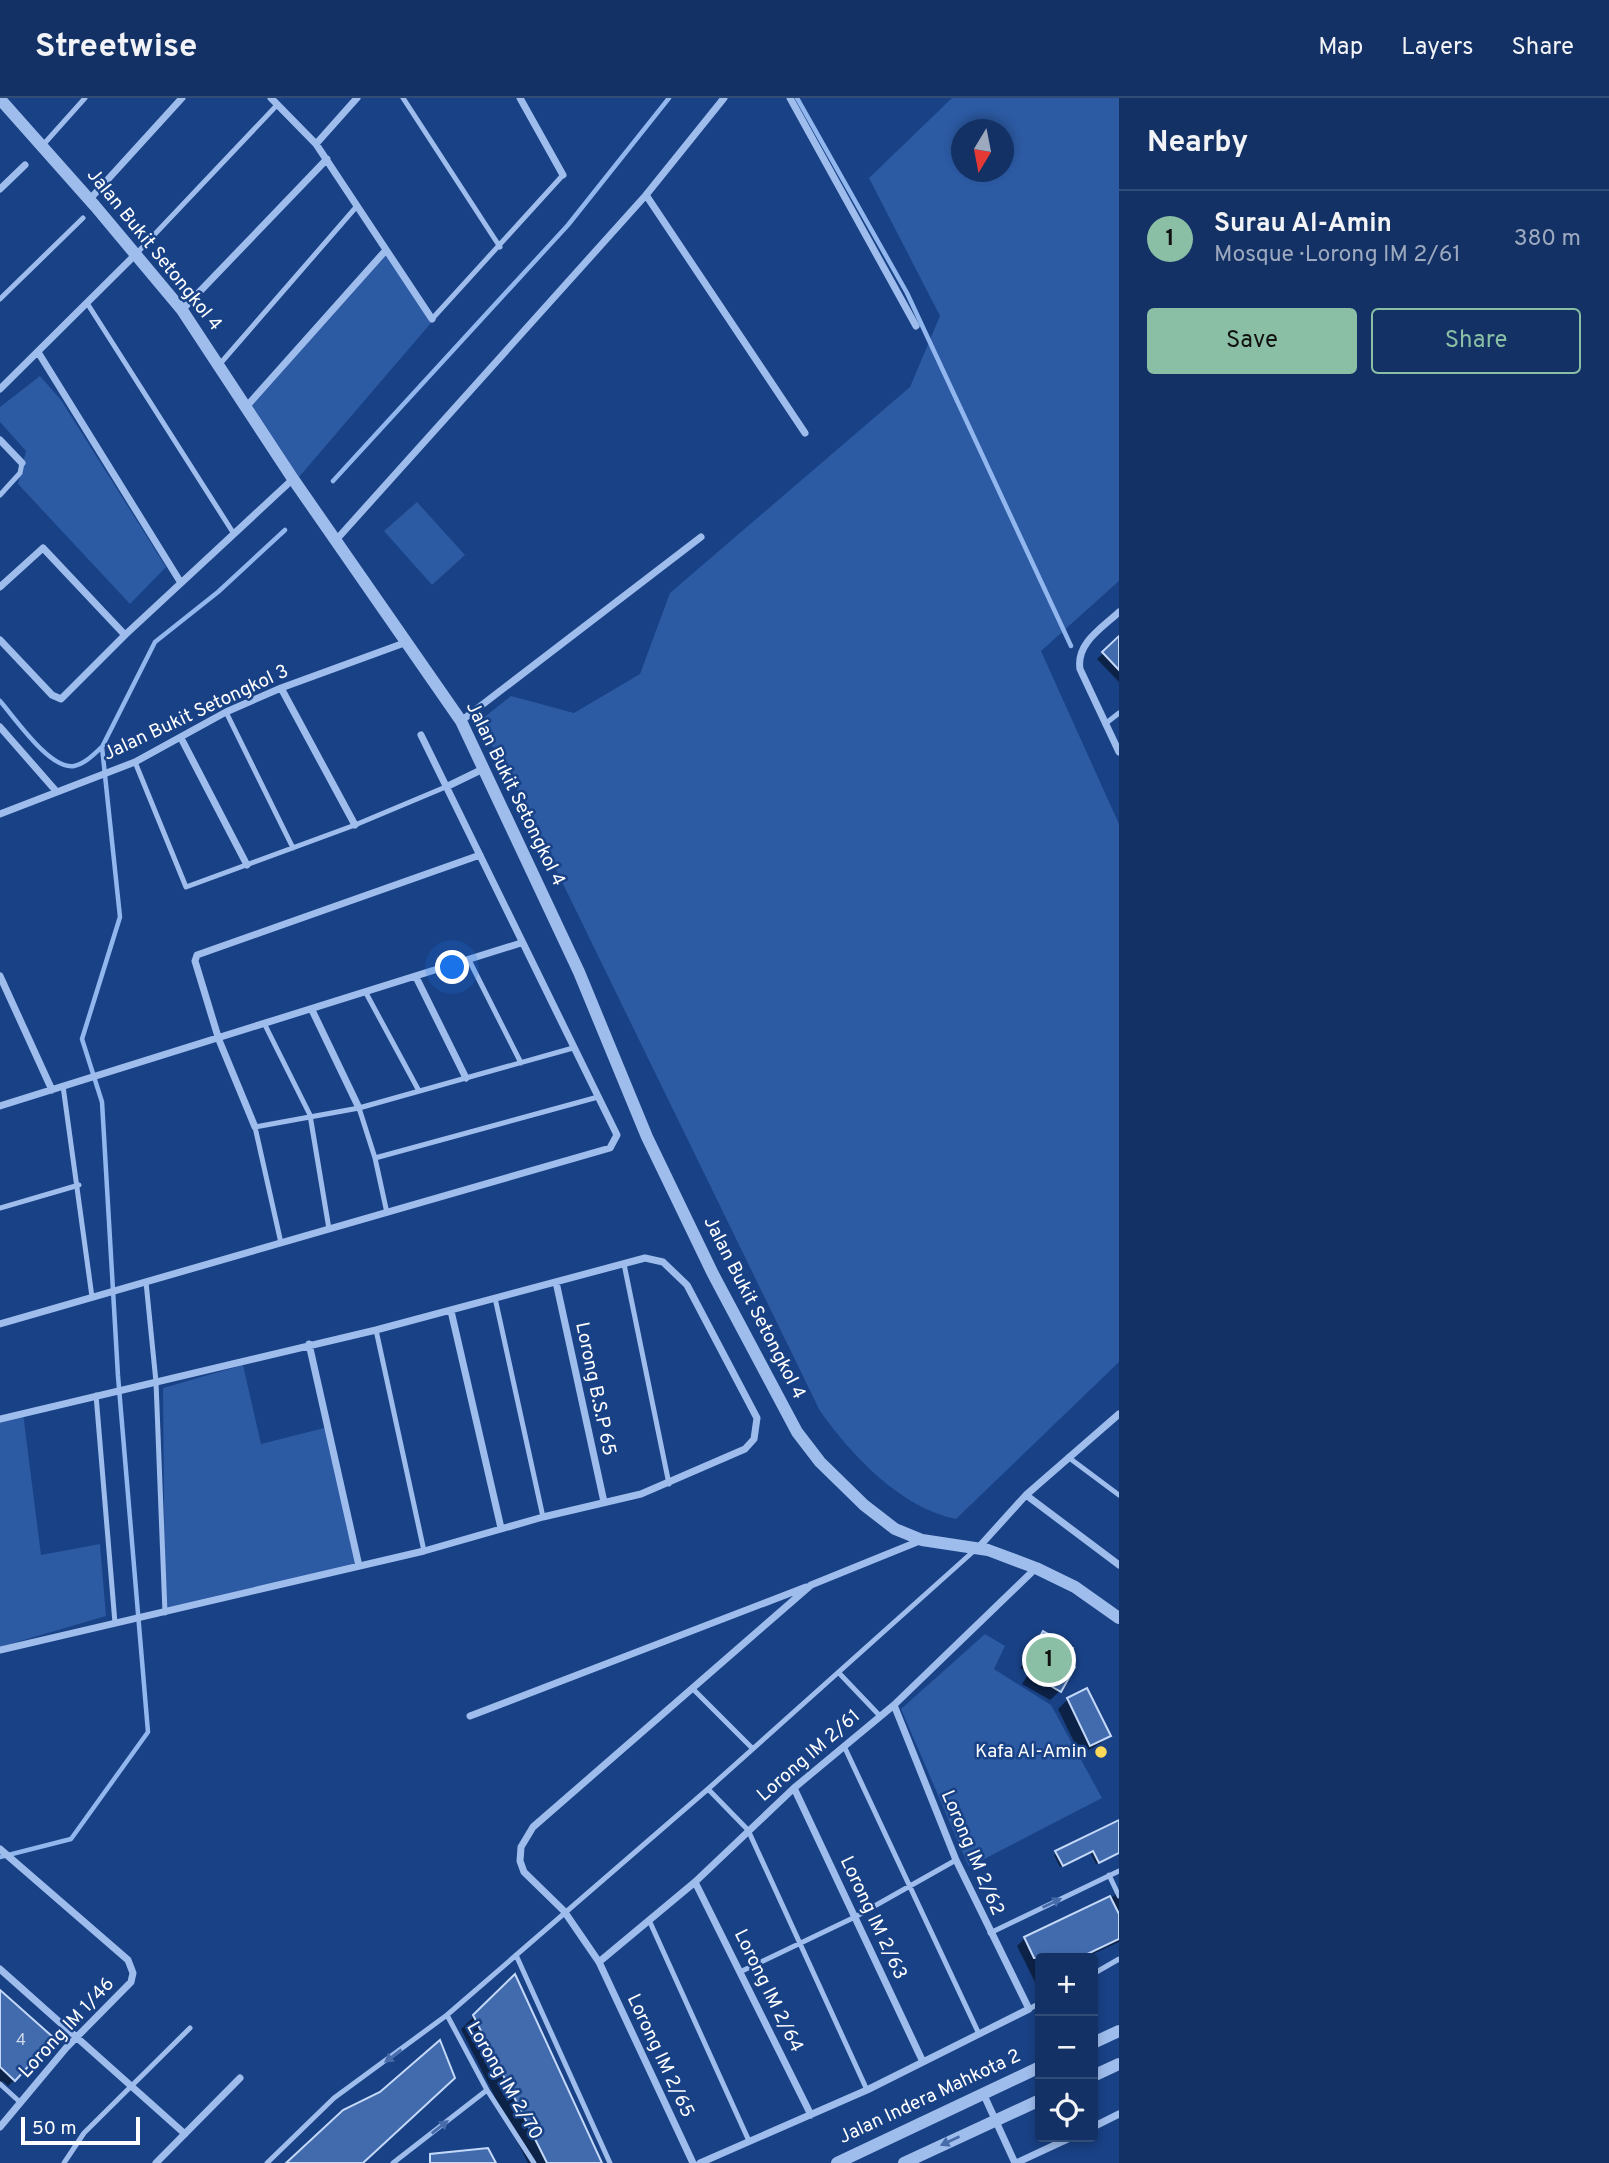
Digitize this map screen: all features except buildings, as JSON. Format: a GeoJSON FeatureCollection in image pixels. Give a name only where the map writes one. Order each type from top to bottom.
{"type":"FeatureCollection","features":[{"type":"Feature","properties":{"kind":"street"},"geometry":{"type":"LineString","coordinates":[[90,200],[182,98]]}},
{"type":"Feature","properties":{"kind":"street"},"geometry":{"type":"LineString","coordinates":[[316,144],[357,98]]}},
{"type":"Feature","properties":{"kind":"street"},"geometry":{"type":"LineString","coordinates":[[520,98],[563,175]]}},
{"type":"Feature","properties":{"kind":"street"},"geometry":{"type":"LineString","coordinates":[[337,539],[646,195],[724,98]]}},
{"type":"Feature","properties":{"kind":"street"},"geometry":{"type":"LineString","coordinates":[[790,98],[916,326]]}},
{"type":"Feature","properties":{"kind":"street","name":"Jalan Bukit Setongkol 4"},"geometry":{"type":"LineString","coordinates":[[0,99],[43,145],[182,310],[293,479],[461,721],[579,972],[647,1137],[777,1398],[797,1432],[850,1492],[895,1528],[922,1540],[977,1548],[1036,1568],[1075,1587],[1119,1618]]}},
{"type":"Feature","properties":{"kind":"street"},"geometry":{"type":"LineString","coordinates":[[274,101],[327,159],[432,319]]}},
{"type":"Feature","properties":{"kind":"street"},"geometry":{"type":"LineString","coordinates":[[182,310],[327,159]]}},
{"type":"Feature","properties":{"kind":"street"},"geometry":{"type":"LineString","coordinates":[[0,189],[25,165]]}},
{"type":"Feature","properties":{"kind":"street"},"geometry":{"type":"LineString","coordinates":[[646,195],[805,433]]}},
{"type":"Feature","properties":{"kind":"street"},"geometry":{"type":"LineString","coordinates":[[245,407],[386,250]]}},
{"type":"Feature","properties":{"kind":"street"},"geometry":{"type":"LineString","coordinates":[[0,389],[136,254]]}},
{"type":"Feature","properties":{"kind":"street"},"geometry":{"type":"LineString","coordinates":[[38,352],[181,583]]}},
{"type":"Feature","properties":{"kind":"street"},"geometry":{"type":"LineString","coordinates":[[0,440],[22,463]]}},
{"type":"Feature","properties":{"kind":"street"},"geometry":{"type":"LineString","coordinates":[[0,640],[52,695],[61,699],[125,635],[293,479]]}},
{"type":"Feature","properties":{"kind":"street"},"geometry":{"type":"LineString","coordinates":[[461,721],[701,537]]}},
{"type":"Feature","properties":{"kind":"street"},"geometry":{"type":"LineString","coordinates":[[0,587],[43,548],[125,635]]}},
{"type":"Feature","properties":{"kind":"street"},"geometry":{"type":"LineString","coordinates":[[1119,612],[1082,647],[1079,658],[1080,669],[1119,752]]}},
{"type":"Feature","properties":{"kind":"street","name":"Jalan Bukit Setongkol 3"},"geometry":{"type":"LineString","coordinates":[[0,814],[135,762],[226,712],[281,688],[407,642]]}},
{"type":"Feature","properties":{"kind":"street"},"geometry":{"type":"LineString","coordinates":[[281,688],[355,825]]}},
{"type":"Feature","properties":{"kind":"street"},"geometry":{"type":"LineString","coordinates":[[0,727],[57,790]]}},
{"type":"Feature","properties":{"kind":"street"},"geometry":{"type":"LineString","coordinates":[[0,1324],[610,1148],[617,1135],[421,734]]}},
{"type":"Feature","properties":{"kind":"street"},"geometry":{"type":"LineString","coordinates":[[181,738],[247,865]]}},
{"type":"Feature","properties":{"kind":"street"},"geometry":{"type":"LineString","coordinates":[[448,786],[485,768]]}},
{"type":"Feature","properties":{"kind":"street"},"geometry":{"type":"LineString","coordinates":[[255,1127],[219,1040],[195,961],[197,956],[480,855]]}},
{"type":"Feature","properties":{"kind":"street"},"geometry":{"type":"LineString","coordinates":[[0,1106],[114,1069],[219,1040],[521,943]]}},
{"type":"Feature","properties":{"kind":"street"},"geometry":{"type":"LineString","coordinates":[[0,976],[52,1090]]}},
{"type":"Feature","properties":{"kind":"street"},"geometry":{"type":"LineString","coordinates":[[416,976],[466,1078]]}},
{"type":"Feature","properties":{"kind":"street"},"geometry":{"type":"LineString","coordinates":[[312,1010],[359,1108]]}},
{"type":"Feature","properties":{"kind":"street"},"geometry":{"type":"LineString","coordinates":[[0,1419],[376,1330],[645,1258],[663,1262],[687,1285],[757,1418],[754,1439],[746,1449],[641,1494],[543,1517],[424,1551],[0,1650]]}},
{"type":"Feature","properties":{"kind":"street","name":"Lorong B.S.P 65"},"geometry":{"type":"LineString","coordinates":[[556,1282],[604,1502]]}},
{"type":"Feature","properties":{"kind":"street"},"geometry":{"type":"LineString","coordinates":[[450,1311],[502,1528]]}},
{"type":"Feature","properties":{"kind":"street"},"geometry":{"type":"LineString","coordinates":[[309,1344],[359,1566]]}},
{"type":"Feature","properties":{"kind":"street"},"geometry":{"type":"LineString","coordinates":[[977,1548],[1026,1495],[1119,1414]]}},
{"type":"Feature","properties":{"kind":"street"},"geometry":{"type":"LineString","coordinates":[[1026,1495],[1119,1565]]}},
{"type":"Feature","properties":{"kind":"street"},"geometry":{"type":"LineString","coordinates":[[470,1716],[811,1586],[922,1540]]}},
{"type":"Feature","properties":{"kind":"street","name":"Lorong IM 2/61"},"geometry":{"type":"LineString","coordinates":[[599,1962],[695,1882],[794,1788],[894,1705],[1036,1568]]}},
{"type":"Feature","properties":{"kind":"street","name":"Lorong IM 2/65"},"geometry":{"type":"LineString","coordinates":[[693,2163],[599,1962],[564,1911],[524,1872],[520,1861],[521,1847],[533,1826],[811,1586]]}},
{"type":"Feature","properties":{"kind":"street","name":"Lorong IM 2/62"},"geometry":{"type":"LineString","coordinates":[[894,1705],[956,1860],[1029,2009]]}},
{"type":"Feature","properties":{"kind":"street","name":"Lorong IM 2/63"},"geometry":{"type":"LineString","coordinates":[[794,1788],[923,2062]]}},
{"type":"Feature","properties":{"kind":"street","name":"Lorong IM 1/46"},"geometry":{"type":"LineString","coordinates":[[0,1849],[128,1960],[133,1973],[131,1982],[77,2037],[0,2127]]}},
{"type":"Feature","properties":{"kind":"street","name":"Lorong IM 2/64"},"geometry":{"type":"LineString","coordinates":[[695,1882],[811,2115]]}},
{"type":"Feature","properties":{"kind":"street"},"geometry":{"type":"LineString","coordinates":[[0,1969],[185,2134]]}},
{"type":"Feature","properties":{"kind":"street"},"geometry":{"type":"LineString","coordinates":[[700,2163],[867,2090],[1029,2009]]}},
{"type":"Feature","properties":{"kind":"street"},"geometry":{"type":"LineString","coordinates":[[1098,2041],[1119,2031]]}},
{"type":"Feature","properties":{"kind":"street"},"geometry":{"type":"LineString","coordinates":[[1098,2074],[1119,2064]]}},
{"type":"Feature","properties":{"kind":"street","name":"Jalan Indera Mahkota 2"},"geometry":{"type":"LineString","coordinates":[[837,2163],[1035,2069]]}},
{"type":"Feature","properties":{"kind":"street"},"geometry":{"type":"LineString","coordinates":[[156,2163],[240,2078]]}},
{"type":"Feature","properties":{"kind":"street"},"geometry":{"type":"LineString","coordinates":[[983,2092],[1016,2163],[1061,2142]]}},
{"type":"Feature","properties":{"kind":"street"},"geometry":{"type":"LineString","coordinates":[[904,2163],[1035,2102]]}},
{"type":"Feature","properties":{"kind":"street"},"geometry":{"type":"LineString","coordinates":[[1098,2124],[1119,2114]]}},
{"type":"Feature","properties":{"kind":"lane"},"geometry":{"type":"LineString","coordinates":[[43,145],[85,98]]}},
{"type":"Feature","properties":{"kind":"lane"},"geometry":{"type":"LineString","coordinates":[[404,98],[500,247]]}},
{"type":"Feature","properties":{"kind":"lane"},"geometry":{"type":"LineString","coordinates":[[136,254],[274,101]]}},
{"type":"Feature","properties":{"kind":"lane"},"geometry":{"type":"LineString","coordinates":[[432,319],[563,175]]}},
{"type":"Feature","properties":{"kind":"lane"},"geometry":{"type":"LineString","coordinates":[[219,365],[357,206]]}},
{"type":"Feature","properties":{"kind":"lane"},"geometry":{"type":"LineString","coordinates":[[0,299],[83,218]]}},
{"type":"Feature","properties":{"kind":"lane"},"geometry":{"type":"LineString","coordinates":[[87,303],[234,534]]}},
{"type":"Feature","properties":{"kind":"lane"},"geometry":{"type":"LineString","coordinates":[[0,495],[20,473],[22,463]]}},
{"type":"Feature","properties":{"kind":"lane"},"geometry":{"type":"LineString","coordinates":[[226,712],[293,848]]}},
{"type":"Feature","properties":{"kind":"lane"},"geometry":{"type":"LineString","coordinates":[[1105,724],[1119,713]]}},
{"type":"Feature","properties":{"kind":"lane"},"geometry":{"type":"LineString","coordinates":[[135,762],[183,884],[189,886],[355,825],[448,786]]}},
{"type":"Feature","properties":{"kind":"lane"},"geometry":{"type":"LineString","coordinates":[[469,960],[521,1063]]}},
{"type":"Feature","properties":{"kind":"lane"},"geometry":{"type":"LineString","coordinates":[[366,993],[419,1091]]}},
{"type":"Feature","properties":{"kind":"lane"},"geometry":{"type":"LineString","coordinates":[[265,1025],[310,1115],[329,1229]]}},
{"type":"Feature","properties":{"kind":"lane"},"geometry":{"type":"LineString","coordinates":[[281,1243],[255,1127],[359,1108],[573,1048]]}},
{"type":"Feature","properties":{"kind":"lane"},"geometry":{"type":"LineString","coordinates":[[64,1086],[94,1297]]}},
{"type":"Feature","properties":{"kind":"lane"},"geometry":{"type":"LineString","coordinates":[[375,1158],[598,1097]]}},
{"type":"Feature","properties":{"kind":"lane"},"geometry":{"type":"LineString","coordinates":[[359,1108],[375,1158],[387,1213]]}},
{"type":"Feature","properties":{"kind":"lane"},"geometry":{"type":"LineString","coordinates":[[0,1208],[79,1185]]}},
{"type":"Feature","properties":{"kind":"lane"},"geometry":{"type":"LineString","coordinates":[[624,1264],[669,1484]]}},
{"type":"Feature","properties":{"kind":"lane"},"geometry":{"type":"LineString","coordinates":[[142,1283],[156,1382],[165,1613]]}},
{"type":"Feature","properties":{"kind":"lane"},"geometry":{"type":"LineString","coordinates":[[495,1298],[543,1517]]}},
{"type":"Feature","properties":{"kind":"lane"},"geometry":{"type":"LineString","coordinates":[[376,1330],[424,1551]]}},
{"type":"Feature","properties":{"kind":"lane"},"geometry":{"type":"LineString","coordinates":[[96,1395],[115,1623]]}},
{"type":"Feature","properties":{"kind":"lane"},"geometry":{"type":"LineString","coordinates":[[1067,1457],[1119,1494]]}},
{"type":"Feature","properties":{"kind":"lane"},"geometry":{"type":"LineString","coordinates":[[267,2163],[334,2098],[447,2015],[708,1789],[977,1548]]}},
{"type":"Feature","properties":{"kind":"lane"},"geometry":{"type":"LineString","coordinates":[[839,1672],[880,1716]]}},
{"type":"Feature","properties":{"kind":"lane"},"geometry":{"type":"LineString","coordinates":[[692,1688],[752,1748]]}},
{"type":"Feature","properties":{"kind":"lane"},"geometry":{"type":"LineString","coordinates":[[844,1746],[979,2034]]}},
{"type":"Feature","properties":{"kind":"lane"},"geometry":{"type":"LineString","coordinates":[[708,1789],[748,1830],[867,2090]]}},
{"type":"Feature","properties":{"kind":"lane"},"geometry":{"type":"LineString","coordinates":[[741,1971],[855,1917],[956,1860]]}},
{"type":"Feature","properties":{"kind":"lane"},"geometry":{"type":"LineString","coordinates":[[990,1933],[1119,1871]]}},
{"type":"Feature","properties":{"kind":"lane"},"geometry":{"type":"LineString","coordinates":[[1109,1875],[1119,1896]]}},
{"type":"Feature","properties":{"kind":"lane"},"geometry":{"type":"LineString","coordinates":[[649,1920],[749,2141]]}},
{"type":"Feature","properties":{"kind":"lane"},"geometry":{"type":"LineString","coordinates":[[516,1955],[610,2163]]}},
{"type":"Feature","properties":{"kind":"lane"},"geometry":{"type":"LineString","coordinates":[[1098,1971],[1119,1959]]}},
{"type":"Feature","properties":{"kind":"lane"},"geometry":{"type":"LineString","coordinates":[[1029,2009],[1035,2006]]}},
{"type":"Feature","properties":{"kind":"lane","name":"Lorong IM 2/70"},"geometry":{"type":"LineString","coordinates":[[447,2015],[487,2091],[534,2163]]}},
{"type":"Feature","properties":{"kind":"lane"},"geometry":{"type":"LineString","coordinates":[[64,2163],[84,2133],[190,2028]]}},
{"type":"Feature","properties":{"kind":"lane"},"geometry":{"type":"LineString","coordinates":[[0,2084],[21,2103]]}},
{"type":"Feature","properties":{"kind":"lane"},"geometry":{"type":"LineString","coordinates":[[393,2163],[487,2091]]}},
{"type":"Feature","properties":{"kind":"shaded area"},"geometry":{"type":"Polygon","coordinates":[[[952,98],[1119,98],[1119,581],[1041,651],[1119,824],[1119,1362],[956,1519],[916,1504],[897,1492],[862,1462],[820,1411],[507,769],[477,723],[511,696],[574,713],[640,674],[670,593],[910,387],[940,316],[869,178],[952,98]]]}},
{"type":"Feature","properties":{"kind":"shaded area"},"geometry":{"type":"Polygon","coordinates":[[[386,255],[431,323],[293,484],[245,412],[386,255]]]}},
{"type":"Feature","properties":{"kind":"shaded area"},"geometry":{"type":"Polygon","coordinates":[[[40,376],[61,400],[166,567],[130,604],[18,484],[26,451],[0,422],[0,407],[40,376]]]}},
{"type":"Feature","properties":{"kind":"shaded area"},"geometry":{"type":"Polygon","coordinates":[[[417,502],[465,555],[432,585],[384,531],[417,502]]]}},
{"type":"Feature","properties":{"kind":"shaded area"},"geometry":{"type":"Polygon","coordinates":[[[243,1365],[261,1444],[328,1427],[359,1566],[165,1613],[163,1388],[243,1365]]]}},
{"type":"Feature","properties":{"kind":"shaded area"},"geometry":{"type":"Polygon","coordinates":[[[23,1413],[41,1555],[100,1544],[106,1616],[0,1647],[0,1419],[23,1413]]]}},
{"type":"Feature","properties":{"kind":"shaded area"},"geometry":{"type":"Polygon","coordinates":[[[985,1634],[1005,1646],[994,1669],[1051,1705],[1102,1798],[969,1867],[901,1709],[985,1634]]]}},
{"type":"Feature","properties":{"kind":"waterway"},"geometry":{"type":"LineString","coordinates":[[333,481],[568,225],[669,98]]}},
{"type":"Feature","properties":{"kind":"waterway"},"geometry":{"type":"LineString","coordinates":[[797,98],[907,293],[1071,646]]}},
{"type":"Feature","properties":{"kind":"waterway"},"geometry":{"type":"LineString","coordinates":[[0,1857],[71,1839],[148,1732],[118,1376],[102,1102],[82,1039],[120,917],[102,747],[155,642],[218,592],[285,530]]}},
{"type":"Feature","properties":{"kind":"waterway"},"geometry":{"type":"LineString","coordinates":[[0,701],[44,752],[65,765],[82,763],[102,747]]}},
{"type":"Feature","properties":{"kind":"place","name":"Surau Al-Amin"},"geometry":{"type":"Point","coordinates":[1049,1660]}},
{"type":"Feature","properties":{"kind":"place","name":"Kafa Al-Amin"},"geometry":{"type":"Point","coordinates":[1101,1752]}}]}
